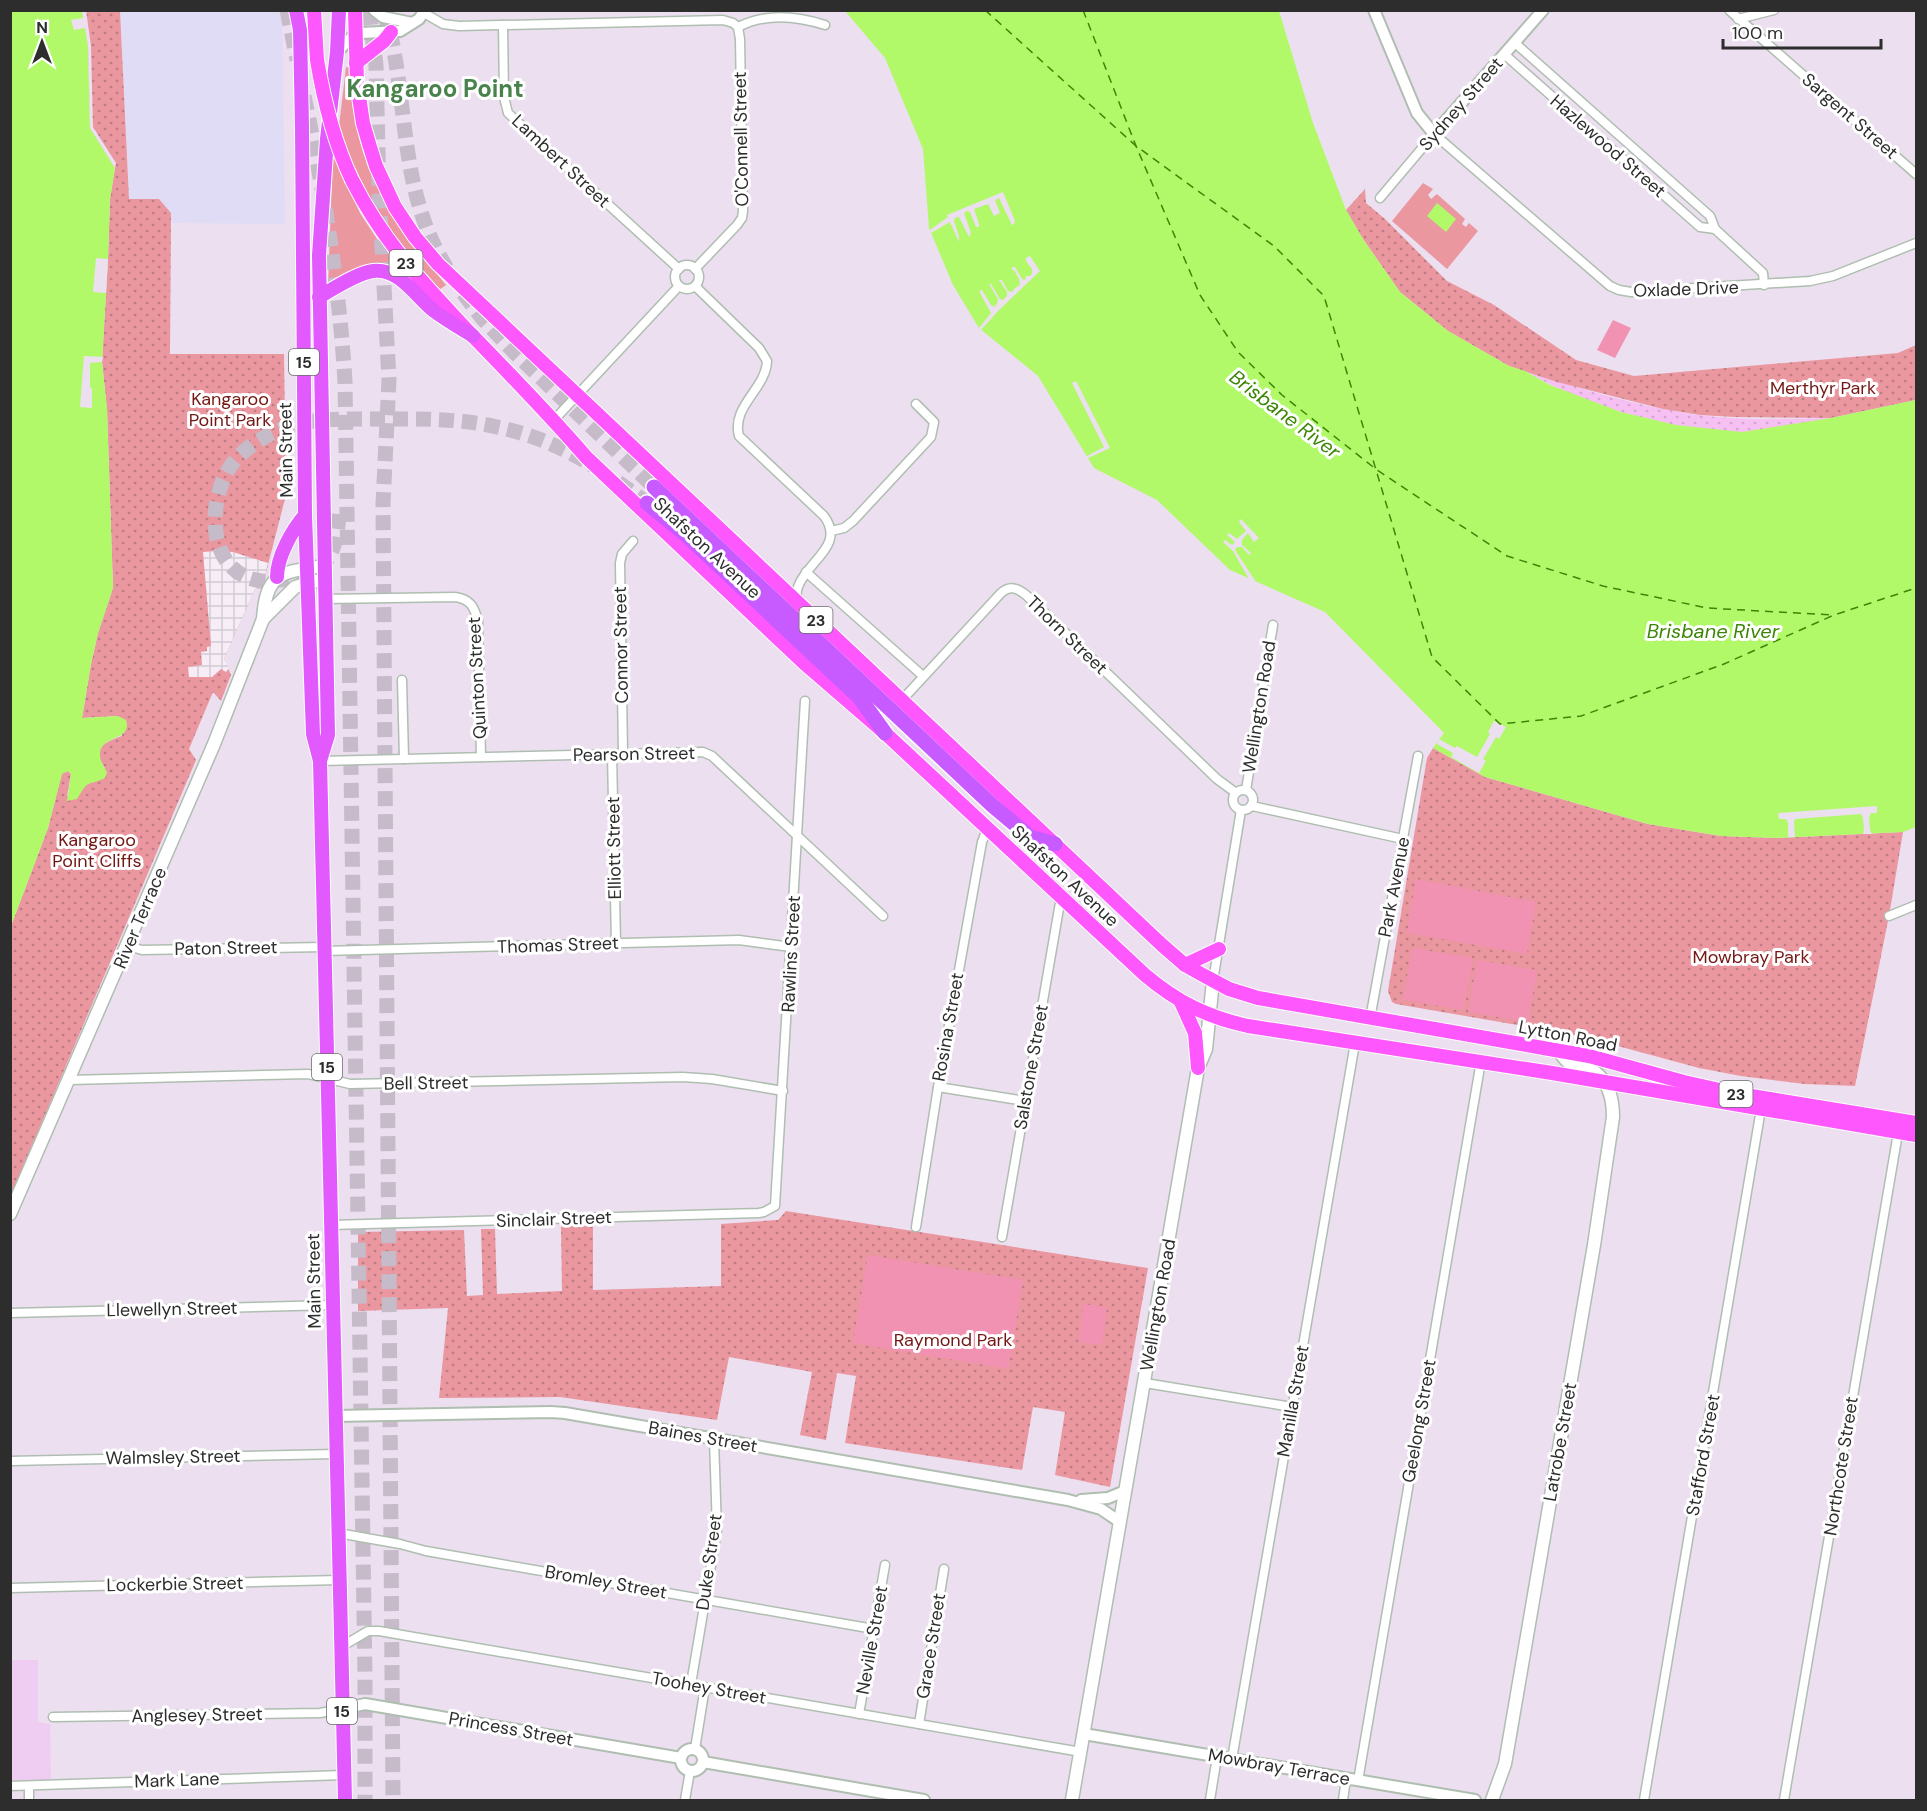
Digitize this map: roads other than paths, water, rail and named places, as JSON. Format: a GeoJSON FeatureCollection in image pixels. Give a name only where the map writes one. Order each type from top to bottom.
{"type":"FeatureCollection","features":[{"type":"Feature","properties":{"kind":"highway","name":"Main Street"},"geometry":{"type":"LineString","coordinates":[[296,10],[300,30]]}},
{"type":"Feature","properties":{"kind":"highway","name":"Main Street"},"geometry":{"type":"LineString","coordinates":[[303,10],[300,30],[305,515],[312,735],[320,760],[345,1800]]}},
{"type":"Feature","properties":{"kind":"highway","name":"15"},"geometry":{"type":"LineString","coordinates":[[337,52],[339,10]]}},
{"type":"Feature","properties":{"kind":"highway","name":"Main Street"},"geometry":{"type":"LineString","coordinates":[[320,760],[328,735],[319,255],[327,139],[337,52]]}},
{"type":"Feature","properties":{"kind":"highway"},"geometry":{"type":"LineString","coordinates":[[319,297],[369,272],[388,272],[403,282],[434,312],[473,336]]}},
{"type":"Feature","properties":{"kind":"highway"},"geometry":{"type":"LineString","coordinates":[[654,487],[993,806],[1030,837],[1055,844]]}},
{"type":"Feature","properties":{"kind":"highway"},"geometry":{"type":"LineString","coordinates":[[647,503],[687,535],[859,697],[885,733]]}},
{"type":"Feature","properties":{"kind":"highway"},"geometry":{"type":"LineString","coordinates":[[277,577],[277,569],[294,528],[305,515]]}},
{"type":"Feature","properties":{"kind":"main road","name":"Shafston Avenue"},"geometry":{"type":"LineString","coordinates":[[314,10],[317,60],[321,82],[333,134],[352,180],[373,219],[391,245],[430,290],[554,420],[586,457],[804,663],[885,733],[1144,975],[1181,1002],[1210,1016]]}},
{"type":"Feature","properties":{"kind":"main road","name":"Shafston Avenue"},"geometry":{"type":"LineString","coordinates":[[355,10],[356,63],[360,104],[370,147],[386,189],[405,223],[438,264],[1162,945],[1185,964],[1213,981]]}},
{"type":"Feature","properties":{"kind":"main road"},"geometry":{"type":"LineString","coordinates":[[356,63],[384,41],[391,32]]}},
{"type":"Feature","properties":{"kind":"main road","name":"River Terrace"},"geometry":{"type":"LineString","coordinates":[[10,1214],[214,744],[262,619],[264,602],[270,586],[277,577],[285,573],[307,576],[324,572]]}},
{"type":"Feature","properties":{"kind":"main road","name":"River Terrace"},"geometry":{"type":"LineString","coordinates":[[262,619],[307,576]]}},
{"type":"Feature","properties":{"kind":"main road"},"geometry":{"type":"LineString","coordinates":[[1185,964],[1219,949]]}},
{"type":"Feature","properties":{"kind":"main road","name":"Lytton Road"},"geometry":{"type":"LineString","coordinates":[[1213,981],[1258,998],[1558,1050],[1723,1091],[1917,1123]]}},
{"type":"Feature","properties":{"kind":"main road","name":"Wellington Road"},"geometry":{"type":"LineString","coordinates":[[1072,1800],[1198,1068],[1206,1049],[1213,981]]}},
{"type":"Feature","properties":{"kind":"main road"},"geometry":{"type":"LineString","coordinates":[[1181,1002],[1195,1033],[1198,1068]]}},
{"type":"Feature","properties":{"kind":"main road","name":"23"},"geometry":{"type":"LineString","coordinates":[[1210,1016],[1248,1026],[1481,1061],[1917,1136]]}},
{"type":"Feature","properties":{"kind":"main road"},"geometry":{"type":"LineString","coordinates":[[1558,1050],[1570,1064],[1589,1069],[1600,1076],[1604,1082]]}},
{"type":"Feature","properties":{"kind":"main road","name":"Latrobe Street"},"geometry":{"type":"LineString","coordinates":[[1492,1800],[1505,1764],[1594,1245],[1612,1118],[1611,1099],[1604,1082]]}},
{"type":"Feature","properties":{"kind":"street"},"geometry":{"type":"LineString","coordinates":[[374,10],[383,17],[412,24]]}},
{"type":"Feature","properties":{"kind":"street"},"geometry":{"type":"LineString","coordinates":[[1374,10],[1418,113],[1434,134]]}},
{"type":"Feature","properties":{"kind":"street","name":"Sydney Street"},"geometry":{"type":"LineString","coordinates":[[1380,198],[1543,10]]}},
{"type":"Feature","properties":{"kind":"street","name":"Sargent Street"},"geometry":{"type":"LineString","coordinates":[[1729,10],[1917,174]]}},
{"type":"Feature","properties":{"kind":"street"},"geometry":{"type":"LineString","coordinates":[[1738,19],[1774,10]]}},
{"type":"Feature","properties":{"kind":"street"},"geometry":{"type":"LineString","coordinates":[[337,52],[356,36],[367,32],[400,31],[419,20],[424,12],[443,24],[449,25],[723,20],[734,23],[738,27],[753,20],[783,17],[808,19],[825,25]]}},
{"type":"Feature","properties":{"kind":"street","name":"Lambert Street"},"geometry":{"type":"LineString","coordinates":[[503,25],[504,97],[508,113],[679,269]]}},
{"type":"Feature","properties":{"kind":"street","name":"O'Connell Street"},"geometry":{"type":"LineString","coordinates":[[695,269],[742,219],[738,27]]}},
{"type":"Feature","properties":{"kind":"street","name":"Hazlewood Street"},"geometry":{"type":"LineString","coordinates":[[1515,43],[1710,216],[1715,230],[1762,272],[1764,285]]}},
{"type":"Feature","properties":{"kind":"street","name":"Hazlewood Street"},"geometry":{"type":"LineString","coordinates":[[1504,54],[1700,227],[1715,230]]}},
{"type":"Feature","properties":{"kind":"street","name":"Oxlade Drive"},"geometry":{"type":"LineString","coordinates":[[1434,134],[1610,286],[1619,290],[1631,292],[1810,282],[1917,243]]}},
{"type":"Feature","properties":{"kind":"street"},"geometry":{"type":"LineString","coordinates":[[687,266],[695,269],[699,278],[695,286],[688,289],[679,286],[675,278],[679,269],[687,266]]}},
{"type":"Feature","properties":{"kind":"street"},"geometry":{"type":"LineString","coordinates":[[554,420],[679,286]]}},
{"type":"Feature","properties":{"kind":"street"},"geometry":{"type":"LineString","coordinates":[[695,286],[759,348],[767,361],[762,378],[738,416],[739,436],[824,516],[831,531],[828,545],[806,572],[797,588],[796,601]]}},
{"type":"Feature","properties":{"kind":"street"},"geometry":{"type":"LineString","coordinates":[[831,531],[844,528],[853,521],[931,437],[934,422],[916,404]]}},
{"type":"Feature","properties":{"kind":"street","name":"Connor Street"},"geometry":{"type":"LineString","coordinates":[[623,753],[620,562],[622,554],[633,541]]}},
{"type":"Feature","properties":{"kind":"street"},"geometry":{"type":"LineString","coordinates":[[806,572],[923,676]]}},
{"type":"Feature","properties":{"kind":"street","name":"Thorn Street"},"geometry":{"type":"LineString","coordinates":[[902,700],[1001,593],[1013,587],[1020,590],[1217,779],[1236,793]]}},
{"type":"Feature","properties":{"kind":"street","name":"Quinton Street"},"geometry":{"type":"LineString","coordinates":[[325,599],[455,597],[464,598],[471,604],[478,621],[480,757]]}},
{"type":"Feature","properties":{"kind":"street","name":"Wellington Road"},"geometry":{"type":"LineString","coordinates":[[1246,790],[1273,625]]}},
{"type":"Feature","properties":{"kind":"street"},"geometry":{"type":"LineString","coordinates":[[402,680],[404,759]]}},
{"type":"Feature","properties":{"kind":"street","name":"Rawlins Street"},"geometry":{"type":"LineString","coordinates":[[775,1206],[805,701]]}},
{"type":"Feature","properties":{"kind":"street","name":"Pearson Street"},"geometry":{"type":"LineString","coordinates":[[320,760],[698,751],[708,753],[883,916]]}},
{"type":"Feature","properties":{"kind":"street","name":"Elliott Street"},"geometry":{"type":"LineString","coordinates":[[612,754],[616,943]]}},
{"type":"Feature","properties":{"kind":"street","name":"Park Avenue"},"geometry":{"type":"LineString","coordinates":[[1370,1019],[1418,756]]}},
{"type":"Feature","properties":{"kind":"street"},"geometry":{"type":"LineString","coordinates":[[1252,806],[1253,796],[1246,790],[1236,793],[1233,802],[1235,807],[1241,810],[1252,806],[1403,838]]}},
{"type":"Feature","properties":{"kind":"street","name":"Wellington Road"},"geometry":{"type":"LineString","coordinates":[[1213,981],[1241,810]]}},
{"type":"Feature","properties":{"kind":"street","name":"Rosina Street"},"geometry":{"type":"LineString","coordinates":[[916,1227],[938,1087],[982,842],[987,829]]}},
{"type":"Feature","properties":{"kind":"street","name":"Salstone Street"},"geometry":{"type":"LineString","coordinates":[[1002,1237],[1061,897]]}},
{"type":"Feature","properties":{"kind":"street"},"geometry":{"type":"LineString","coordinates":[[1889,916],[1917,905]]}},
{"type":"Feature","properties":{"kind":"street","name":"Thomas Street"},"geometry":{"type":"LineString","coordinates":[[324,949],[739,940],[791,947]]}},
{"type":"Feature","properties":{"kind":"street","name":"Paton Street"},"geometry":{"type":"LineString","coordinates":[[128,946],[142,950],[324,949]]}},
{"type":"Feature","properties":{"kind":"street","name":"Manilla Street"},"geometry":{"type":"LineString","coordinates":[[1232,1759],[1355,1043]]}},
{"type":"Feature","properties":{"kind":"street","name":"Geelong Street"},"geometry":{"type":"LineString","coordinates":[[1343,1800],[1352,1780],[1481,1061]]}},
{"type":"Feature","properties":{"kind":"street","name":"Bell Street"},"geometry":{"type":"LineString","coordinates":[[69,1080],[308,1074],[350,1084],[683,1077],[712,1079],[783,1091]]}},
{"type":"Feature","properties":{"kind":"street"},"geometry":{"type":"LineString","coordinates":[[938,1087],[1025,1101]]}},
{"type":"Feature","properties":{"kind":"street","name":"Stafford Street"},"geometry":{"type":"LineString","coordinates":[[1644,1800],[1761,1109]]}},
{"type":"Feature","properties":{"kind":"street","name":"Northcote Street"},"geometry":{"type":"LineString","coordinates":[[1784,1800],[1898,1133]]}},
{"type":"Feature","properties":{"kind":"street","name":"Sinclair Street"},"geometry":{"type":"LineString","coordinates":[[330,1225],[759,1213],[775,1206]]}},
{"type":"Feature","properties":{"kind":"street","name":"Llewellyn Street"},"geometry":{"type":"LineString","coordinates":[[10,1313],[333,1305]]}},
{"type":"Feature","properties":{"kind":"street"},"geometry":{"type":"LineString","coordinates":[[1145,1383],[1292,1407]]}},
{"type":"Feature","properties":{"kind":"street","name":"Baines Street"},"geometry":{"type":"LineString","coordinates":[[335,1416],[551,1412],[1068,1500],[1101,1509],[1120,1522]]}},
{"type":"Feature","properties":{"kind":"street","name":"Duke Street"},"geometry":{"type":"LineString","coordinates":[[691,1684],[718,1519],[714,1439]]}},
{"type":"Feature","properties":{"kind":"street","name":"Walmsley Street"},"geometry":{"type":"LineString","coordinates":[[10,1461],[336,1454]]}},
{"type":"Feature","properties":{"kind":"street","name":"Baines Street"},"geometry":{"type":"LineString","coordinates":[[1068,1500],[1104,1499],[1125,1491]]}},
{"type":"Feature","properties":{"kind":"street","name":"Bromley Street"},"geometry":{"type":"LineString","coordinates":[[338,1533],[426,1551],[874,1629]]}},
{"type":"Feature","properties":{"kind":"street","name":"Neville Street"},"geometry":{"type":"LineString","coordinates":[[859,1714],[885,1565]]}},
{"type":"Feature","properties":{"kind":"street","name":"Grace Street"},"geometry":{"type":"LineString","coordinates":[[919,1724],[944,1569]]}},
{"type":"Feature","properties":{"kind":"street","name":"Lockerbie Street"},"geometry":{"type":"LineString","coordinates":[[10,1588],[339,1580]]}},
{"type":"Feature","properties":{"kind":"street","name":"Toohey Street"},"geometry":{"type":"LineString","coordinates":[[340,1647],[368,1631],[378,1630],[1081,1752]]}},
{"type":"Feature","properties":{"kind":"street"},"geometry":{"type":"LineString","coordinates":[[695,1749],[705,1687]]}},
{"type":"Feature","properties":{"kind":"street","name":"Princess Street"},"geometry":{"type":"LineString","coordinates":[[342,1709],[365,1704],[681,1758]]}},
{"type":"Feature","properties":{"kind":"street","name":"Anglesey Street"},"geometry":{"type":"LineString","coordinates":[[52,1717],[320,1713],[342,1709]]}},
{"type":"Feature","properties":{"kind":"street","name":"Mowbray Terrace"},"geometry":{"type":"LineString","coordinates":[[1084,1734],[1475,1800]]}},
{"type":"Feature","properties":{"kind":"street"},"geometry":{"type":"LineString","coordinates":[[690,1771],[682,1765],[681,1758],[684,1752],[695,1749]]}},
{"type":"Feature","properties":{"kind":"street"},"geometry":{"type":"LineString","coordinates":[[690,1771],[700,1768],[703,1762],[700,1753],[695,1749]]}},
{"type":"Feature","properties":{"kind":"street"},"geometry":{"type":"LineString","coordinates":[[1210,1800],[1217,1756]]}},
{"type":"Feature","properties":{"kind":"street"},"geometry":{"type":"LineString","coordinates":[[703,1762],[924,1800]]}},
{"type":"Feature","properties":{"kind":"street"},"geometry":{"type":"LineString","coordinates":[[685,1800],[690,1771]]}},
{"type":"Feature","properties":{"kind":"street","name":"Mark Lane"},"geometry":{"type":"LineString","coordinates":[[10,1785],[344,1774]]}},
{"type":"Feature","properties":{"kind":"street"},"geometry":{"type":"LineString","coordinates":[[28,1786],[29,1800]]}},
{"type":"Feature","properties":{"kind":"water"},"geometry":{"type":"Polygon","coordinates":[[[11,11],[82,11],[88,46],[90,128],[115,168],[110,199],[102,362],[107,409],[113,588],[98,633],[82,718],[118,716],[126,720],[127,727],[125,732],[101,748],[100,758],[107,773],[105,778],[88,784],[77,799],[67,801],[71,774],[68,771],[62,774],[48,828],[11,926],[11,11]]]}},
{"type":"Feature","properties":{"kind":"water","name":"Brisbane River"},"geometry":{"type":"Polygon","coordinates":[[[845,11],[1279,11],[1313,123],[1346,210],[1400,292],[1448,331],[1509,366],[1525,371],[1550,385],[1621,412],[1676,425],[1742,432],[1831,418],[1916,400],[1916,827],[1903,832],[1776,838],[1721,836],[1648,824],[1485,777],[1433,748],[1444,733],[1325,612],[1230,570],[1157,500],[1094,468],[1038,376],[979,328],[953,285],[929,228],[923,149],[885,58],[845,11]]]}},
{"type":"Feature","properties":{"kind":"water"},"geometry":{"type":"Polygon","coordinates":[[[1437,203],[1456,219],[1446,232],[1427,216],[1437,203]]]}},
{"type":"Feature","properties":{"kind":"tunnel"},"geometry":{"type":"LineString","coordinates":[[287,10],[297,60]]}},
{"type":"Feature","properties":{"kind":"tunnel"},"geometry":{"type":"LineString","coordinates":[[369,10],[376,65],[379,192],[389,380],[383,504],[393,1800]]}},
{"type":"Feature","properties":{"kind":"tunnel"},"geometry":{"type":"LineString","coordinates":[[383,10],[393,46],[415,189],[433,244],[448,270]]}},
{"type":"Feature","properties":{"kind":"tunnel"},"geometry":{"type":"LineString","coordinates":[[304,96],[330,237],[345,381],[365,1800]]}},
{"type":"Feature","properties":{"kind":"tunnel"},"geometry":{"type":"LineString","coordinates":[[463,293],[482,318],[515,353],[654,487]]}},
{"type":"Feature","properties":{"kind":"tunnel"},"geometry":{"type":"LineString","coordinates":[[339,514],[335,543],[329,557],[319,568],[290,579],[264,581],[244,576],[230,566],[221,552],[216,536],[217,500],[222,482],[236,459],[272,433],[302,423],[340,419],[408,419],[482,424],[534,437],[593,466]]}},
{"type":"Feature","properties":{"kind":"tunnel"},"geometry":{"type":"LineString","coordinates":[[618,482],[647,503]]}},
{"type":"Feature","properties":{"kind":"district","name":"Kangaroo Point"},"geometry":{"type":"Point","coordinates":[435,88]}},
{"type":"Feature","properties":{"kind":"park label","name":"Merthyr Park"},"geometry":{"type":"Point","coordinates":[1823,388]}},
{"type":"Feature","properties":{"kind":"park label","name":"Kangaroo Point Park"},"geometry":{"type":"Point","coordinates":[230,409]}},
{"type":"Feature","properties":{"kind":"park label","name":"Kangaroo Point Cliffs"},"geometry":{"type":"Point","coordinates":[97,850]}},
{"type":"Feature","properties":{"kind":"park label","name":"Mowbray Park"},"geometry":{"type":"Point","coordinates":[1751,957]}},
{"type":"Feature","properties":{"kind":"park label","name":"Raymond Park"},"geometry":{"type":"Point","coordinates":[953,1340]}}]}
